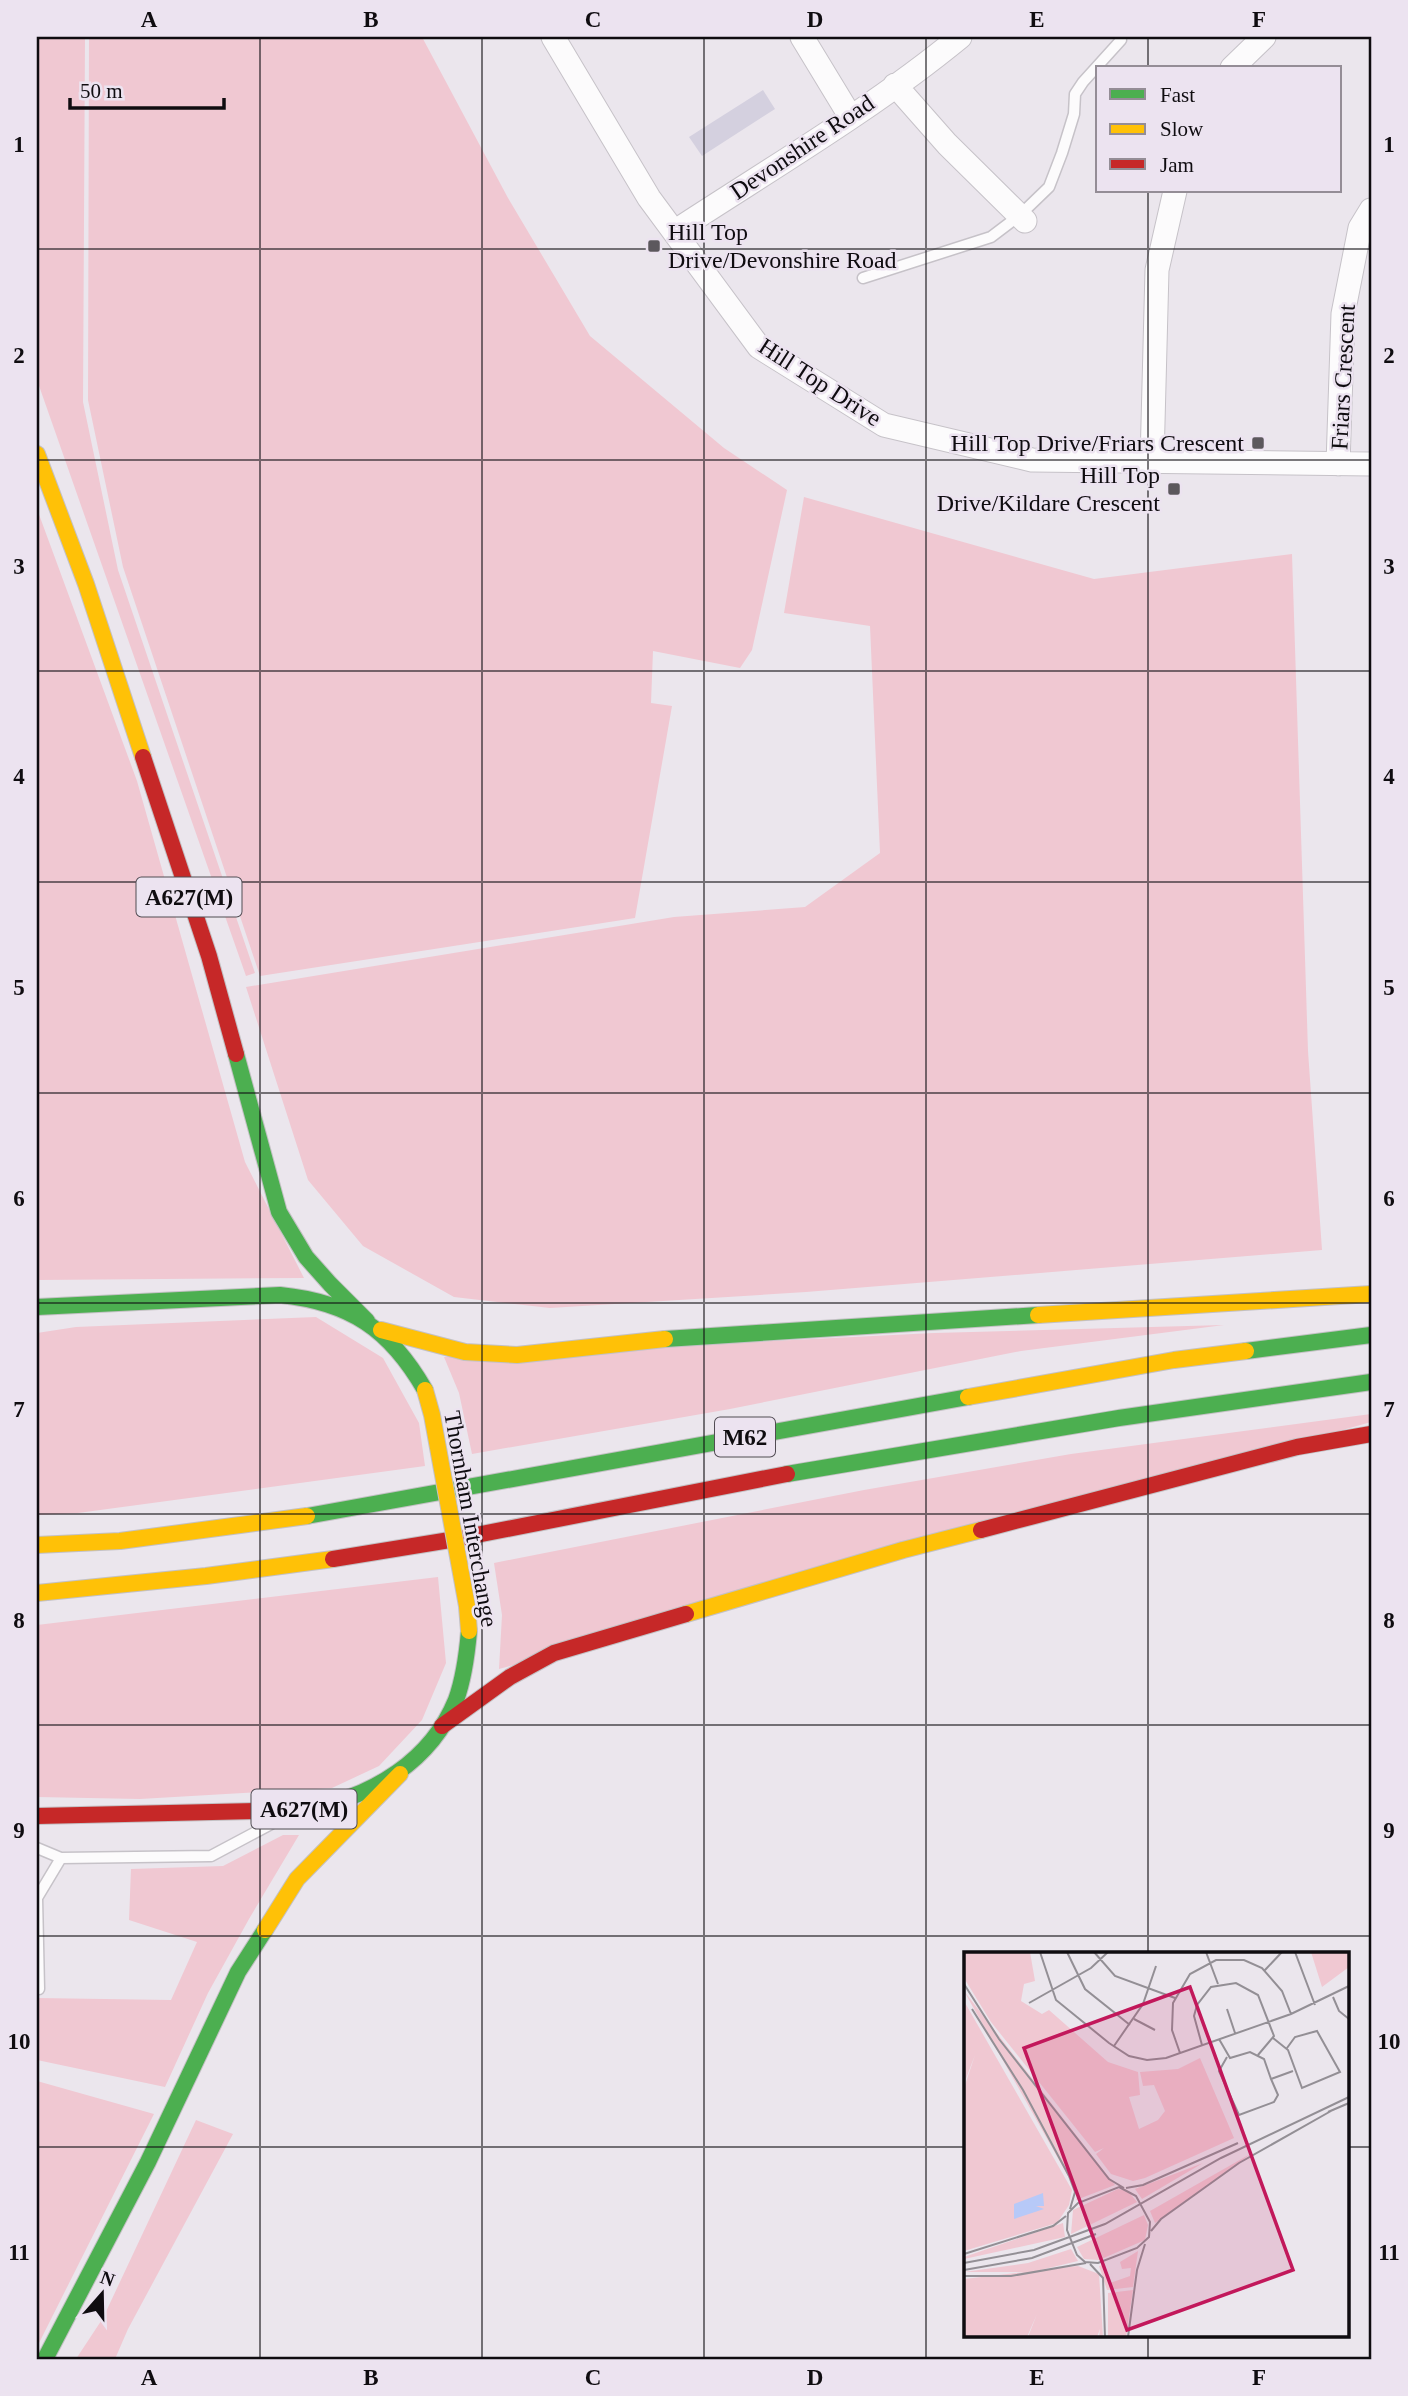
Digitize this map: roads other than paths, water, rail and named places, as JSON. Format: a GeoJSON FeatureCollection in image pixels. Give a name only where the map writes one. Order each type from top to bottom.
{"type":"FeatureCollection","features":[{"type":"Feature","properties":{"kind":"highway","name":"A627(M)"},"geometry":{"type":"LineString","coordinates":[[37,454],[86,584],[209,956],[279,1212],[286,1229],[300,1247],[350,1305],[374,1326]]}},
{"type":"Feature","properties":{"kind":"highway"},"geometry":{"type":"LineString","coordinates":[[374,1326],[465,1352],[517,1355],[648,1340],[1371,1294]]}},
{"type":"Feature","properties":{"kind":"highway","name":"Thornham Interchange"},"geometry":{"type":"LineString","coordinates":[[37,1307],[280,1295],[311,1297],[374,1326],[411,1365],[425,1390],[435,1428],[467,1606],[469,1631],[469,1652],[462,1682],[442,1726],[418,1757],[400,1774],[346,1802],[298,1810],[37,1816]]}},
{"type":"Feature","properties":{"kind":"highway","name":"M62"},"geometry":{"type":"LineString","coordinates":[[37,1545],[120,1541],[326,1513],[1174,1360],[1371,1335]]}},
{"type":"Feature","properties":{"kind":"highway","name":"M62"},"geometry":{"type":"LineString","coordinates":[[37,1593],[127,1586],[262,1570],[377,1552],[1059,1427],[1371,1382]]}},
{"type":"Feature","properties":{"kind":"highway"},"geometry":{"type":"LineString","coordinates":[[442,1726],[500,1681],[554,1653],[903,1550],[1297,1447],[1371,1434]]}},
{"type":"Feature","properties":{"kind":"highway","name":"A627(M)"},"geometry":{"type":"LineString","coordinates":[[45,2359],[148,2162],[238,1972],[298,1879],[400,1774]]}},
{"type":"Feature","properties":{"kind":"street","name":"Hill Top Drive"},"geometry":{"type":"LineString","coordinates":[[553,37],[649,198],[759,347],[884,425],[1032,460],[1371,464]]}},
{"type":"Feature","properties":{"kind":"street"},"geometry":{"type":"LineString","coordinates":[[802,37],[850,116]]}},
{"type":"Feature","properties":{"kind":"street","name":"Devonshire Road"},"geometry":{"type":"LineString","coordinates":[[674,232],[850,116],[960,37]]}},
{"type":"Feature","properties":{"kind":"street"},"geometry":{"type":"LineString","coordinates":[[1234,66],[1264,37]]}},
{"type":"Feature","properties":{"kind":"street","name":"Devonshire Road"},"geometry":{"type":"LineString","coordinates":[[895,85],[947,144],[1022,218]]}},
{"type":"Feature","properties":{"kind":"street"},"geometry":{"type":"LineString","coordinates":[[1152,461],[1157,270],[1175,192]]}},
{"type":"Feature","properties":{"kind":"street","name":"Friars Crescent"},"geometry":{"type":"LineString","coordinates":[[1338,464],[1343,314],[1360,228],[1371,210]]}},
{"type":"Feature","properties":{"kind":"lane"},"geometry":{"type":"LineString","coordinates":[[1097,66],[1121,40]]}},
{"type":"Feature","properties":{"kind":"lane"},"geometry":{"type":"LineString","coordinates":[[863,278],[991,237],[1022,218],[1049,187],[1074,114],[1075,94],[1096,68]]}},
{"type":"Feature","properties":{"kind":"lane"},"geometry":{"type":"LineString","coordinates":[[37,1848],[61,1858],[211,1856],[298,1810]]}},
{"type":"Feature","properties":{"kind":"lane"},"geometry":{"type":"LineString","coordinates":[[39,1989],[37,1898],[61,1858]]}},
{"type":"Feature","properties":{"kind":"place","name":"Hill Top Drive/Devonshire Road"},"geometry":{"type":"Point","coordinates":[654,246]}},
{"type":"Feature","properties":{"kind":"place","name":"Hill Top Drive/Friars Crescent"},"geometry":{"type":"Point","coordinates":[1258,443]}},
{"type":"Feature","properties":{"kind":"place","name":"Hill Top Drive/Kildare Crescent"},"geometry":{"type":"Point","coordinates":[1174,489]}}]}
